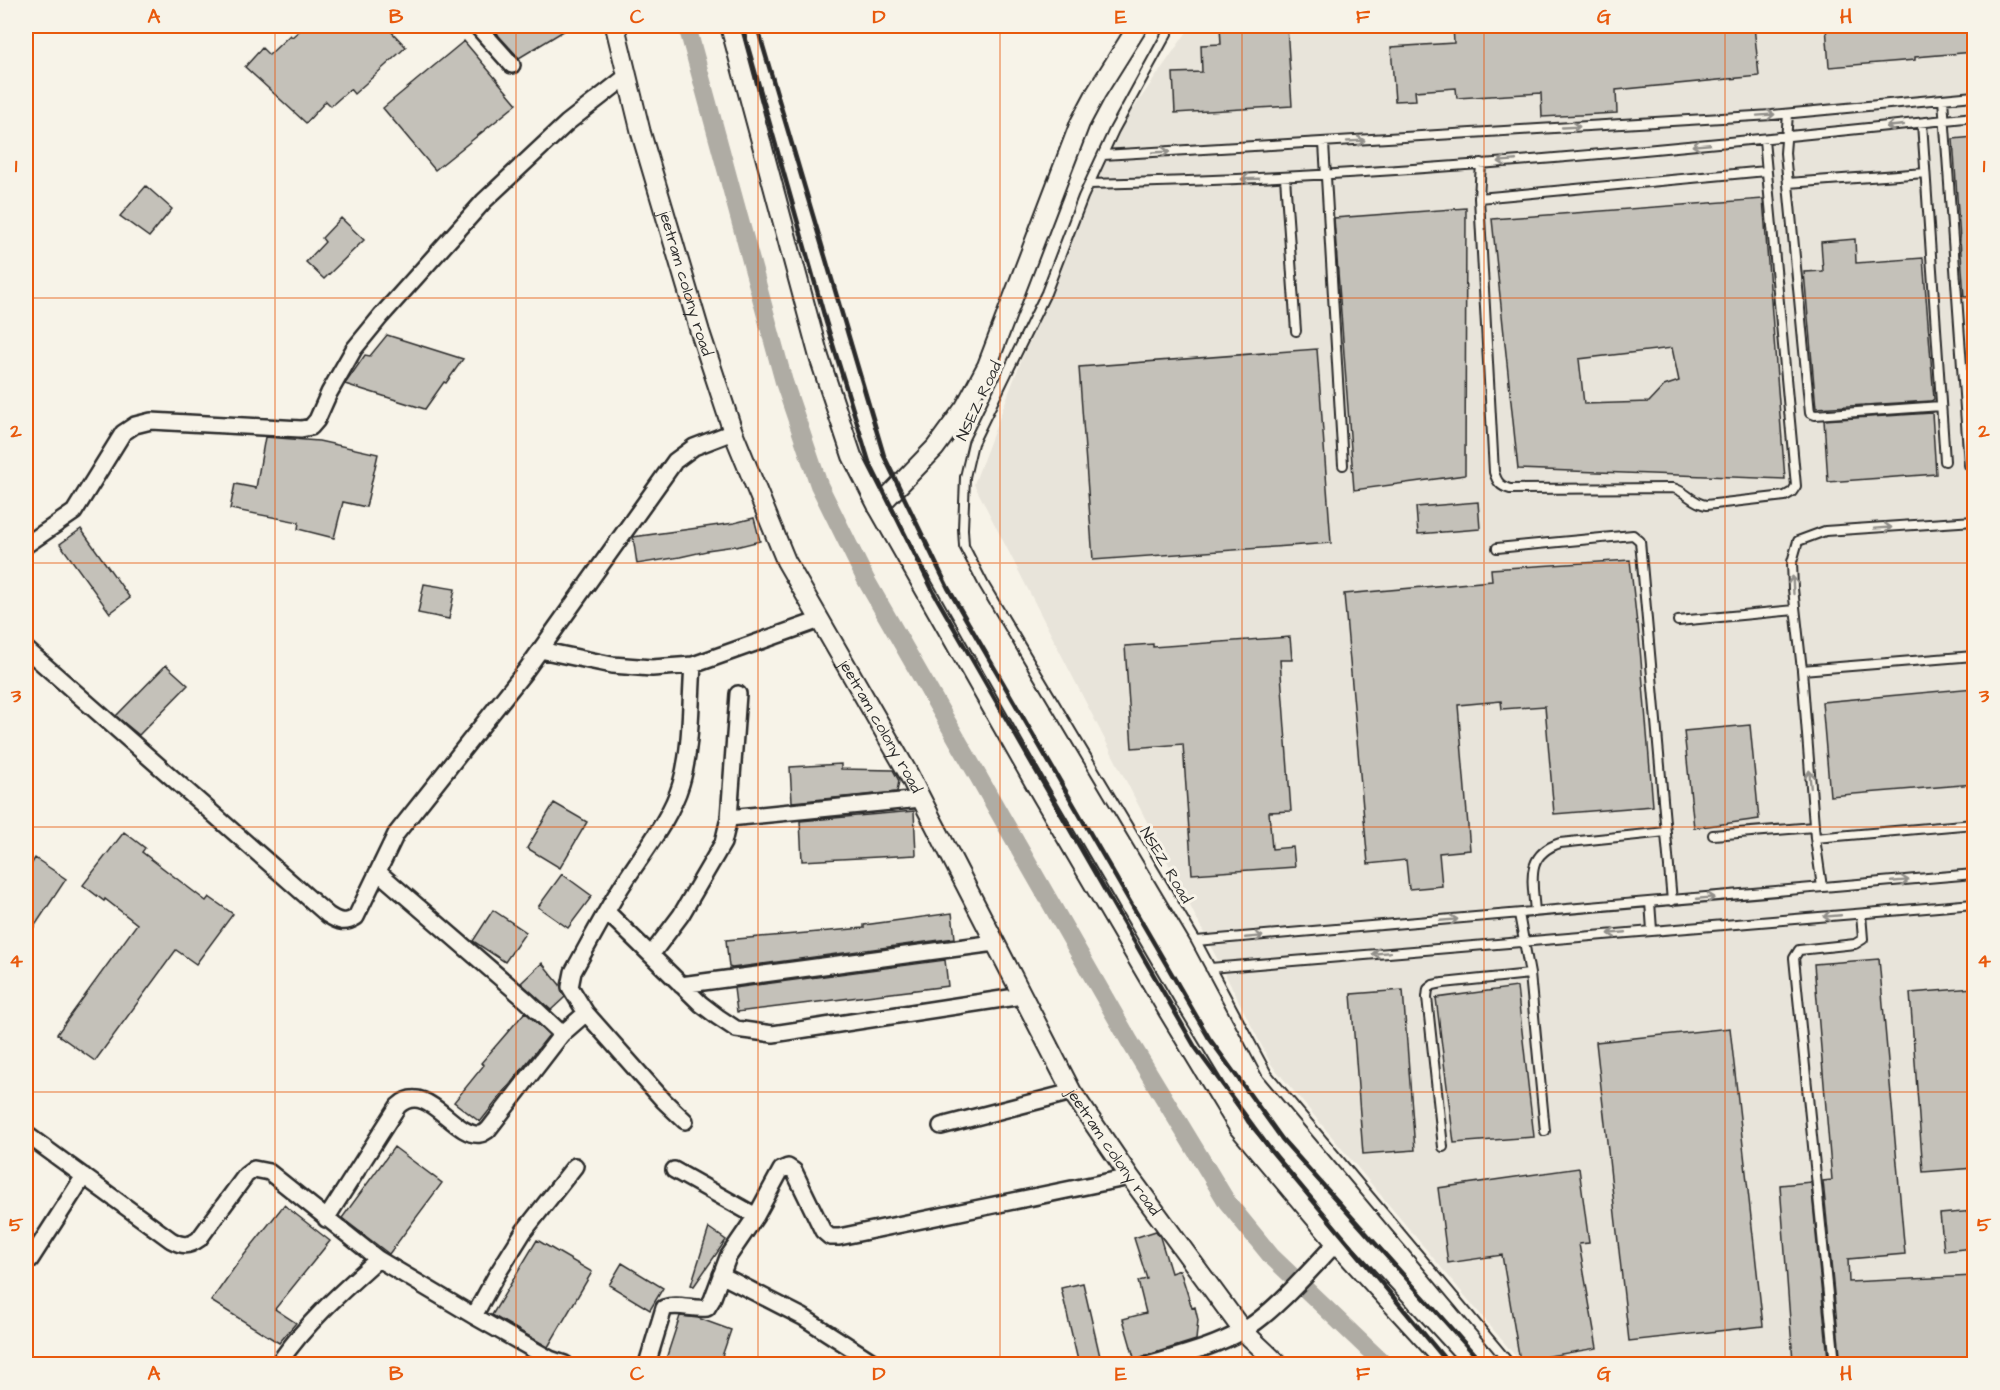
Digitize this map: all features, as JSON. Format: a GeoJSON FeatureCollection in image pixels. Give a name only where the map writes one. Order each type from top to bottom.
{"type":"FeatureCollection","features":[{"type":"Feature","properties":{"kind":"street"},"geometry":{"type":"LineString","coordinates":[[477,26],[512,65]]}},
{"type":"Feature","properties":{"kind":"street","name":"jeetram colony road"},"geometry":{"type":"LineString","coordinates":[[615,26],[660,199],[733,432],[786,561],[921,799],[1072,1092],[1130,1177],[1243,1331],[1278,1365]]}},
{"type":"Feature","properties":{"kind":"street"},"geometry":{"type":"LineString","coordinates":[[878,507],[935,448],[965,407],[981,376],[1080,123],[1138,26]]}},
{"type":"Feature","properties":{"kind":"street"},"geometry":{"type":"LineString","coordinates":[[732,27],[819,357],[852,456],[878,507],[1041,794],[1239,1128],[1331,1249],[1447,1365]]}},
{"type":"Feature","properties":{"kind":"street"},"geometry":{"type":"LineString","coordinates":[[26,545],[74,512],[123,433],[135,425],[151,421],[301,429],[311,427],[354,349],[484,201],[567,123],[627,76]]}},
{"type":"Feature","properties":{"kind":"street"},"geometry":{"type":"LineString","coordinates":[[26,649],[328,915],[338,921],[348,922],[356,917],[396,834],[540,650],[675,461],[694,447],[733,432]]}},
{"type":"Feature","properties":{"kind":"street"},"geometry":{"type":"LineString","coordinates":[[540,650],[612,665],[652,669],[693,665],[820,620]]}},
{"type":"Feature","properties":{"kind":"street"},"geometry":{"type":"LineString","coordinates":[[685,1121],[664,1101],[586,1013],[570,987],[573,972],[668,812],[680,787],[688,742],[693,665]]}},
{"type":"Feature","properties":{"kind":"street"},"geometry":{"type":"LineString","coordinates":[[651,955],[681,915],[723,843],[729,818],[738,694]]}},
{"type":"Feature","properties":{"kind":"street"},"geometry":{"type":"LineString","coordinates":[[729,818],[921,799]]}},
{"type":"Feature","properties":{"kind":"street"},"geometry":{"type":"LineString","coordinates":[[378,872],[562,1034]]}},
{"type":"Feature","properties":{"kind":"street"},"geometry":{"type":"LineString","coordinates":[[607,912],[701,1004],[736,1029],[773,1034],[1022,996]]}},
{"type":"Feature","properties":{"kind":"street"},"geometry":{"type":"LineString","coordinates":[[681,985],[995,943]]}},
{"type":"Feature","properties":{"kind":"street"},"geometry":{"type":"LineString","coordinates":[[326,1219],[398,1106],[405,1099],[413,1098],[424,1101],[469,1132],[479,1134],[488,1130],[562,1034],[586,1013]]}},
{"type":"Feature","properties":{"kind":"street"},"geometry":{"type":"LineString","coordinates":[[941,1126],[1072,1092]]}},
{"type":"Feature","properties":{"kind":"street"},"geometry":{"type":"LineString","coordinates":[[26,1134],[182,1246],[191,1245],[199,1239],[246,1175],[254,1169],[269,1172],[378,1259],[474,1316],[550,1359],[565,1365]]}},
{"type":"Feature","properties":{"kind":"street"},"geometry":{"type":"LineString","coordinates":[[474,1316],[524,1231],[575,1166]]}},
{"type":"Feature","properties":{"kind":"street"},"geometry":{"type":"LineString","coordinates":[[647,1365],[664,1308],[671,1305],[707,1308],[728,1257],[756,1216],[781,1170],[788,1167],[794,1171],[823,1232],[830,1237],[1130,1177]]}},
{"type":"Feature","properties":{"kind":"street"},"geometry":{"type":"LineString","coordinates":[[674,1170],[756,1216]]}},
{"type":"Feature","properties":{"kind":"street"},"geometry":{"type":"LineString","coordinates":[[30,1260],[84,1176]]}},
{"type":"Feature","properties":{"kind":"street"},"geometry":{"type":"LineString","coordinates":[[1151,1365],[1204,1348],[1243,1331],[1265,1314],[1331,1249]]}},
{"type":"Feature","properties":{"kind":"street"},"geometry":{"type":"LineString","coordinates":[[278,1365],[292,1343],[326,1305],[378,1259]]}},
{"type":"Feature","properties":{"kind":"street"},"geometry":{"type":"LineString","coordinates":[[722,1275],[803,1317],[876,1365]]}},
{"type":"Feature","properties":{"kind":"lane","name":"NSEZ Road"},"geometry":{"type":"LineString","coordinates":[[1171,26],[1102,155],[1046,294],[973,443],[965,477],[964,546],[984,585],[1196,941],[1267,1074],[1510,1365]]}},
{"type":"Feature","properties":{"kind":"lane"},"geometry":{"type":"LineString","coordinates":[[1102,155],[1788,114],[1974,96]]}},
{"type":"Feature","properties":{"kind":"lane"},"geometry":{"type":"LineString","coordinates":[[1943,99],[1969,465]]}},
{"type":"Feature","properties":{"kind":"lane"},"geometry":{"type":"LineString","coordinates":[[1788,114],[1785,153],[1809,413],[1815,415],[1941,406]]}},
{"type":"Feature","properties":{"kind":"lane"},"geometry":{"type":"LineString","coordinates":[[1089,184],[1285,177],[1481,163],[1764,140],[1974,117]]}},
{"type":"Feature","properties":{"kind":"lane"},"geometry":{"type":"LineString","coordinates":[[1922,123],[1945,461]]}},
{"type":"Feature","properties":{"kind":"lane"},"geometry":{"type":"LineString","coordinates":[[1481,163],[1479,198],[1496,480],[1501,486],[1510,489],[1673,488],[1682,490],[1694,501],[1706,505],[1785,496],[1796,486],[1764,140]]}},
{"type":"Feature","properties":{"kind":"lane"},"geometry":{"type":"LineString","coordinates":[[1324,142],[1343,465]]}},
{"type":"Feature","properties":{"kind":"lane"},"geometry":{"type":"LineString","coordinates":[[1479,198],[1766,171]]}},
{"type":"Feature","properties":{"kind":"lane"},"geometry":{"type":"LineString","coordinates":[[1788,183],[1925,172]]}},
{"type":"Feature","properties":{"kind":"lane"},"geometry":{"type":"LineString","coordinates":[[1285,177],[1296,331]]}},
{"type":"Feature","properties":{"kind":"lane"},"geometry":{"type":"LineString","coordinates":[[1822,888],[1815,838],[1792,562],[1798,541],[1825,531],[1974,521]]}},
{"type":"Feature","properties":{"kind":"lane"},"geometry":{"type":"LineString","coordinates":[[1497,548],[1633,536],[1640,541],[1672,901]]}},
{"type":"Feature","properties":{"kind":"lane"},"geometry":{"type":"LineString","coordinates":[[1678,621],[1796,610]]}},
{"type":"Feature","properties":{"kind":"lane"},"geometry":{"type":"LineString","coordinates":[[1802,670],[1974,656]]}},
{"type":"Feature","properties":{"kind":"lane"},"geometry":{"type":"LineString","coordinates":[[1815,838],[1974,824]]}},
{"type":"Feature","properties":{"kind":"lane"},"geometry":{"type":"LineString","coordinates":[[1713,835],[1814,827]]}},
{"type":"Feature","properties":{"kind":"lane"},"geometry":{"type":"LineString","coordinates":[[1535,912],[1534,865],[1538,855],[1546,847],[1560,843],[1666,832]]}},
{"type":"Feature","properties":{"kind":"lane"},"geometry":{"type":"LineString","coordinates":[[1196,941],[1974,874]]}},
{"type":"Feature","properties":{"kind":"lane"},"geometry":{"type":"LineString","coordinates":[[1650,902],[1652,930]]}},
{"type":"Feature","properties":{"kind":"lane"},"geometry":{"type":"LineString","coordinates":[[1210,968],[1974,904]]}},
{"type":"Feature","properties":{"kind":"lane"},"geometry":{"type":"LineString","coordinates":[[1519,914],[1530,974],[1545,1131]]}},
{"type":"Feature","properties":{"kind":"lane"},"geometry":{"type":"LineString","coordinates":[[1835,1365],[1794,958],[1799,950],[1859,942],[1863,939],[1861,914]]}},
{"type":"Feature","properties":{"kind":"lane"},"geometry":{"type":"LineString","coordinates":[[1443,1147],[1428,989],[1443,983],[1530,974]]}},
{"type":"Feature","properties":{"kind":"shaded area"},"geometry":{"type":"Polygon","coordinates":[[[1191,26],[1974,26],[1974,1364],[1522,1364],[1271,1064],[974,484],[1047,293],[1122,125],[1191,26]]]}},
{"type":"Feature","properties":{"kind":"building"},"geometry":{"type":"Polygon","coordinates":[[[305,26],[386,26],[406,47],[354,94],[350,89],[331,106],[326,101],[306,123],[245,67],[262,48],[269,55],[290,35],[292,37],[305,26]]]}},
{"type":"Feature","properties":{"kind":"building"},"geometry":{"type":"Polygon","coordinates":[[[493,26],[572,26],[519,58],[493,26]]]}},
{"type":"Feature","properties":{"kind":"building"},"geometry":{"type":"Polygon","coordinates":[[[1220,26],[1287,26],[1292,106],[1175,113],[1173,73],[1202,72],[1201,45],[1221,44],[1220,26]]]}},
{"type":"Feature","properties":{"kind":"building"},"geometry":{"type":"Polygon","coordinates":[[[1453,26],[1754,26],[1759,76],[1616,90],[1617,113],[1542,117],[1541,93],[1457,98],[1456,88],[1415,91],[1416,100],[1395,101],[1391,47],[1454,43],[1453,26]]]}},
{"type":"Feature","properties":{"kind":"building"},"geometry":{"type":"Polygon","coordinates":[[[1826,26],[1974,26],[1974,52],[1915,57],[1915,60],[1829,67],[1826,26]]]}},
{"type":"Feature","properties":{"kind":"building"},"geometry":{"type":"Polygon","coordinates":[[[464,41],[517,104],[435,170],[383,108],[464,41]]]}},
{"type":"Feature","properties":{"kind":"building"},"geometry":{"type":"Polygon","coordinates":[[[1974,137],[1974,297],[1964,297],[1953,139],[1974,137]]]}},
{"type":"Feature","properties":{"kind":"building"},"geometry":{"type":"Polygon","coordinates":[[[146,186],[172,209],[149,237],[120,216],[146,186]]]}},
{"type":"Feature","properties":{"kind":"building"},"geometry":{"type":"Polygon","coordinates":[[[1763,199],[1785,479],[1518,469],[1492,219],[1763,199]],[[1672,348],[1579,359],[1584,404],[1649,402],[1664,386],[1679,381],[1672,348]]]}},
{"type":"Feature","properties":{"kind":"building"},"geometry":{"type":"Polygon","coordinates":[[[1466,208],[1465,475],[1354,490],[1334,218],[1466,208]]]}},
{"type":"Feature","properties":{"kind":"building"},"geometry":{"type":"Polygon","coordinates":[[[341,218],[364,240],[324,279],[306,262],[325,242],[322,238],[341,218]]]}},
{"type":"Feature","properties":{"kind":"building"},"geometry":{"type":"Polygon","coordinates":[[[1855,239],[1856,263],[1923,258],[1934,399],[1931,401],[1816,408],[1804,272],[1823,271],[1821,242],[1855,239]]]}},
{"type":"Feature","properties":{"kind":"building"},"geometry":{"type":"Polygon","coordinates":[[[387,335],[463,359],[425,409],[345,384],[365,355],[370,356],[387,335]]]}},
{"type":"Feature","properties":{"kind":"building"},"geometry":{"type":"Polygon","coordinates":[[[1317,349],[1331,543],[1093,560],[1079,367],[1317,349]]]}},
{"type":"Feature","properties":{"kind":"building"},"geometry":{"type":"Polygon","coordinates":[[[1932,413],[1936,474],[1828,482],[1824,420],[1932,413]]]}},
{"type":"Feature","properties":{"kind":"building"},"geometry":{"type":"Polygon","coordinates":[[[265,437],[319,441],[378,454],[366,507],[343,502],[334,538],[298,529],[299,522],[230,509],[235,484],[256,488],[265,437]]]}},
{"type":"Feature","properties":{"kind":"building"},"geometry":{"type":"Polygon","coordinates":[[[1478,502],[1480,529],[1418,534],[1416,507],[1478,502]]]}},
{"type":"Feature","properties":{"kind":"building"},"geometry":{"type":"Polygon","coordinates":[[[754,518],[760,541],[637,564],[633,537],[734,523],[754,518]]]}},
{"type":"Feature","properties":{"kind":"building"},"geometry":{"type":"Polygon","coordinates":[[[81,529],[130,598],[110,613],[60,544],[81,529]]]}},
{"type":"Feature","properties":{"kind":"building"},"geometry":{"type":"Polygon","coordinates":[[[1630,560],[1638,624],[1653,806],[1554,814],[1545,706],[1502,709],[1501,701],[1458,705],[1470,850],[1439,853],[1442,886],[1409,889],[1406,860],[1368,864],[1344,594],[1492,581],[1491,569],[1630,560]]]}},
{"type":"Feature","properties":{"kind":"building"},"geometry":{"type":"Polygon","coordinates":[[[424,584],[455,589],[449,619],[418,613],[424,584]]]}},
{"type":"Feature","properties":{"kind":"building"},"geometry":{"type":"Polygon","coordinates":[[[1290,637],[1292,660],[1280,660],[1291,811],[1269,812],[1272,849],[1293,847],[1295,867],[1192,874],[1183,744],[1132,748],[1125,646],[1153,644],[1153,647],[1290,637]]]}},
{"type":"Feature","properties":{"kind":"building"},"geometry":{"type":"Polygon","coordinates":[[[166,665],[188,685],[139,735],[116,716],[166,665]]]}},
{"type":"Feature","properties":{"kind":"building"},"geometry":{"type":"Polygon","coordinates":[[[1974,688],[1974,784],[1830,796],[1822,702],[1974,688]]]}},
{"type":"Feature","properties":{"kind":"building"},"geometry":{"type":"Polygon","coordinates":[[[1750,725],[1759,819],[1694,828],[1684,731],[1750,725]]]}},
{"type":"Feature","properties":{"kind":"building"},"geometry":{"type":"Polygon","coordinates":[[[841,764],[841,769],[893,770],[899,781],[897,792],[792,802],[790,767],[841,764]]]}},
{"type":"Feature","properties":{"kind":"building"},"geometry":{"type":"Polygon","coordinates":[[[554,803],[587,822],[560,868],[527,848],[554,803]]]}},
{"type":"Feature","properties":{"kind":"building"},"geometry":{"type":"Polygon","coordinates":[[[914,811],[916,855],[802,861],[800,821],[914,811]]]}},
{"type":"Feature","properties":{"kind":"building"},"geometry":{"type":"Polygon","coordinates":[[[124,832],[145,848],[142,852],[206,901],[209,897],[233,914],[196,964],[176,950],[95,1061],[57,1034],[137,924],[83,885],[124,832]]]}},
{"type":"Feature","properties":{"kind":"building"},"geometry":{"type":"Polygon","coordinates":[[[35,858],[66,879],[26,939],[26,873],[35,858]]]}},
{"type":"Feature","properties":{"kind":"building"},"geometry":{"type":"Polygon","coordinates":[[[562,874],[592,896],[568,928],[538,907],[562,874]]]}},
{"type":"Feature","properties":{"kind":"building"},"geometry":{"type":"Polygon","coordinates":[[[493,910],[526,932],[505,962],[473,941],[493,910]]]}},
{"type":"Feature","properties":{"kind":"building"},"geometry":{"type":"Polygon","coordinates":[[[952,913],[955,938],[729,967],[726,940],[864,928],[864,925],[952,913]]]}},
{"type":"Feature","properties":{"kind":"building"},"geometry":{"type":"Polygon","coordinates":[[[1879,959],[1905,1254],[1848,1259],[1849,1282],[1974,1276],[1974,1363],[1841,1365],[1823,1181],[1832,1180],[1814,964],[1879,959]]]}},
{"type":"Feature","properties":{"kind":"building"},"geometry":{"type":"Polygon","coordinates":[[[945,960],[948,986],[737,1012],[734,988],[945,960]]]}},
{"type":"Feature","properties":{"kind":"building"},"geometry":{"type":"Polygon","coordinates":[[[542,963],[560,985],[565,997],[551,1010],[521,983],[542,963]]]}},
{"type":"Feature","properties":{"kind":"building"},"geometry":{"type":"Polygon","coordinates":[[[1517,987],[1534,1137],[1454,1143],[1436,998],[1517,987]]]}},
{"type":"Feature","properties":{"kind":"building"},"geometry":{"type":"Polygon","coordinates":[[[1974,988],[1974,1168],[1923,1172],[1910,993],[1974,988]]]}},
{"type":"Feature","properties":{"kind":"building"},"geometry":{"type":"Polygon","coordinates":[[[1403,990],[1415,1150],[1363,1154],[1351,994],[1403,990]]]}},
{"type":"Feature","properties":{"kind":"building"},"geometry":{"type":"Polygon","coordinates":[[[525,1012],[549,1035],[480,1122],[454,1102],[484,1065],[481,1063],[525,1012]]]}},
{"type":"Feature","properties":{"kind":"building"},"geometry":{"type":"Polygon","coordinates":[[[1730,1028],[1763,1326],[1629,1341],[1596,1042],[1730,1028]]]}},
{"type":"Feature","properties":{"kind":"building"},"geometry":{"type":"Polygon","coordinates":[[[394,1147],[442,1183],[389,1254],[342,1218],[394,1147]]]}},
{"type":"Feature","properties":{"kind":"building"},"geometry":{"type":"Polygon","coordinates":[[[1579,1168],[1589,1243],[1579,1244],[1597,1348],[1520,1361],[1502,1255],[1448,1263],[1438,1188],[1579,1168]]]}},
{"type":"Feature","properties":{"kind":"building"},"geometry":{"type":"Polygon","coordinates":[[[1811,1182],[1828,1359],[1793,1361],[1780,1185],[1811,1182]]]}},
{"type":"Feature","properties":{"kind":"building"},"geometry":{"type":"Polygon","coordinates":[[[284,1205],[330,1241],[275,1309],[296,1323],[279,1343],[211,1301],[284,1205]]]}},
{"type":"Feature","properties":{"kind":"building"},"geometry":{"type":"Polygon","coordinates":[[[1974,1211],[1974,1248],[1944,1251],[1940,1214],[1974,1211]]]}},
{"type":"Feature","properties":{"kind":"building"},"geometry":{"type":"Polygon","coordinates":[[[709,1228],[726,1240],[694,1286],[691,1285],[709,1228]]]}},
{"type":"Feature","properties":{"kind":"building"},"geometry":{"type":"Polygon","coordinates":[[[1156,1231],[1171,1273],[1180,1270],[1192,1308],[1195,1307],[1198,1320],[1196,1340],[1135,1361],[1123,1319],[1146,1313],[1138,1281],[1147,1279],[1134,1238],[1156,1231]]]}},
{"type":"Feature","properties":{"kind":"building"},"geometry":{"type":"Polygon","coordinates":[[[537,1240],[592,1272],[548,1347],[492,1315],[537,1240]]]}},
{"type":"Feature","properties":{"kind":"building"},"geometry":{"type":"Polygon","coordinates":[[[622,1263],[663,1288],[650,1310],[609,1285],[622,1263]]]}},
{"type":"Feature","properties":{"kind":"building"},"geometry":{"type":"Polygon","coordinates":[[[1083,1283],[1102,1365],[1079,1365],[1061,1288],[1083,1283]]]}},
{"type":"Feature","properties":{"kind":"building"},"geometry":{"type":"Polygon","coordinates":[[[680,1316],[698,1318],[731,1330],[719,1365],[664,1365],[680,1316]]]}},
{"type":"Feature","properties":{"kind":"waterway"},"geometry":{"type":"LineString","coordinates":[[687,26],[784,382],[819,485],[866,580],[1130,1042],[1227,1202],[1271,1256],[1384,1364]]}},
{"type":"Feature","properties":{"kind":"railway"},"geometry":{"type":"LineString","coordinates":[[742,26],[826,322],[869,462],[935,595],[1195,1047],[1270,1149],[1449,1364]]}},
{"type":"Feature","properties":{"kind":"railway"},"geometry":{"type":"LineString","coordinates":[[757,26],[884,456],[948,588],[1209,1038],[1282,1139],[1483,1364]]}}]}
